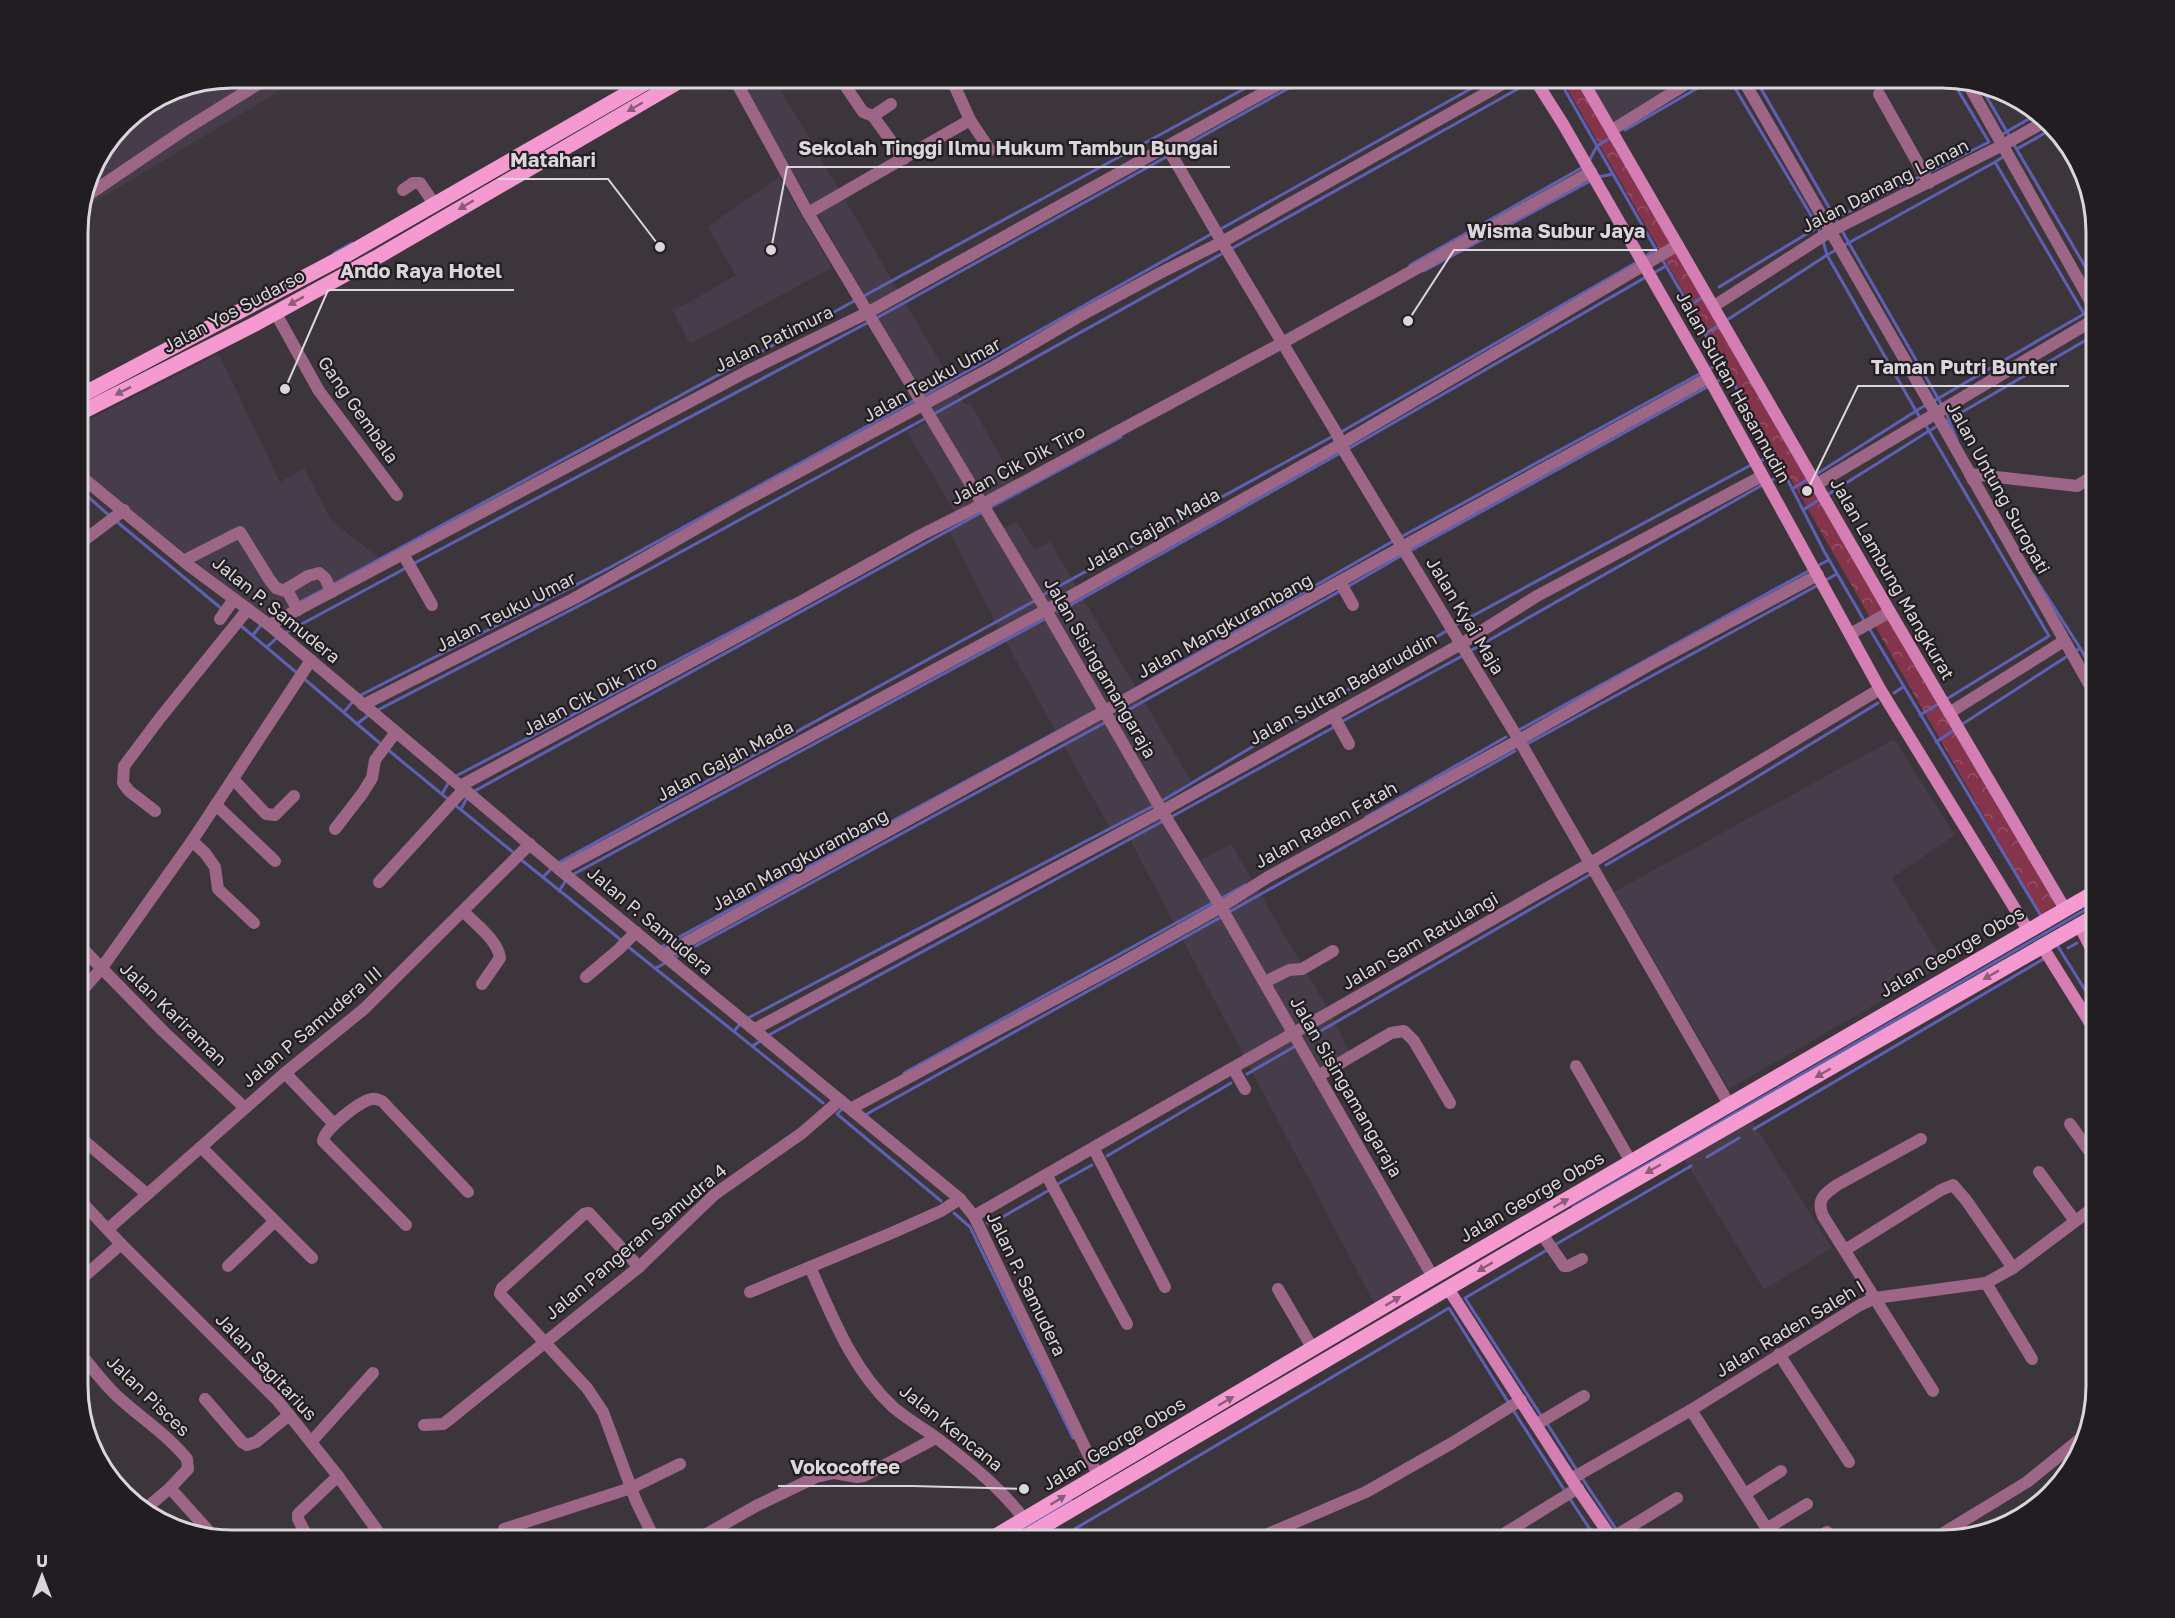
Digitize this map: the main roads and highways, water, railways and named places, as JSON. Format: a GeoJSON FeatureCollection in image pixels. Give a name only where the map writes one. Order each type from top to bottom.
{"type":"FeatureCollection","features":[{"type":"Feature","properties":{"kind":"main road","name":"Jalan Yos Sudarso"},"geometry":{"type":"LineString","coordinates":[[89,391],[390,231],[637,88]]}},
{"type":"Feature","properties":{"kind":"main road","name":"Jalan Yos Sudarso"},"geometry":{"type":"LineString","coordinates":[[89,408],[252,325],[400,244],[668,88]]}},
{"type":"Feature","properties":{"kind":"main road"},"geometry":{"type":"LineString","coordinates":[[390,231],[400,244]]}},
{"type":"Feature","properties":{"kind":"main road"},"geometry":{"type":"LineString","coordinates":[[243,310],[252,325]]}},
{"type":"Feature","properties":{"kind":"main road","name":"Jalan George Obos"},"geometry":{"type":"LineString","coordinates":[[1006,1530],[1433,1277],[2086,897]]}},
{"type":"Feature","properties":{"kind":"main road","name":"Jalan George Obos"},"geometry":{"type":"LineString","coordinates":[[1037,1530],[1536,1237],[1863,1051],[1921,1015],[2046,953],[2086,921]]}},
{"type":"Feature","properties":{"kind":"main road"},"geometry":{"type":"LineString","coordinates":[[1911,998],[1921,1015]]}},
{"type":"Feature","properties":{"kind":"main road"},"geometry":{"type":"LineString","coordinates":[[1521,1227],[1536,1237]]}},
{"type":"Feature","properties":{"kind":"main road"},"geometry":{"type":"LineString","coordinates":[[1246,1389],[1255,1403]]}},
{"type":"Feature","properties":{"kind":"waterway"},"geometry":{"type":"LineString","coordinates":[[862,297],[1246,88]]}},
{"type":"Feature","properties":{"kind":"waterway"},"geometry":{"type":"LineString","coordinates":[[1174,152],[1289,88]]}},
{"type":"Feature","properties":{"kind":"waterway"},"geometry":{"type":"LineString","coordinates":[[1219,230],[1472,88]]}},
{"type":"Feature","properties":{"kind":"waterway"},"geometry":{"type":"LineString","coordinates":[[1231,249],[1519,88]]}},
{"type":"Feature","properties":{"kind":"waterway"},"geometry":{"type":"LineString","coordinates":[[1564,88],[1657,251]]}},
{"type":"Feature","properties":{"kind":"waterway"},"geometry":{"type":"LineString","coordinates":[[1625,130],[1698,88]]}},
{"type":"Feature","properties":{"kind":"waterway"},"geometry":{"type":"LineString","coordinates":[[1719,287],[1818,227],[1735,88]]}},
{"type":"Feature","properties":{"kind":"waterway"},"geometry":{"type":"LineString","coordinates":[[1761,88],[1839,225]]}},
{"type":"Feature","properties":{"kind":"waterway"},"geometry":{"type":"LineString","coordinates":[[1927,173],[1989,142],[1958,90]]}},
{"type":"Feature","properties":{"kind":"waterway"},"geometry":{"type":"LineString","coordinates":[[1985,95],[2010,137]]}},
{"type":"Feature","properties":{"kind":"waterway"},"geometry":{"type":"LineString","coordinates":[[2001,135],[2030,118]]}},
{"type":"Feature","properties":{"kind":"waterway"},"geometry":{"type":"LineString","coordinates":[[2017,149],[2046,133]]}},
{"type":"Feature","properties":{"kind":"waterway"},"geometry":{"type":"LineString","coordinates":[[1589,161],[1597,146],[1610,138]]}},
{"type":"Feature","properties":{"kind":"waterway"},"geometry":{"type":"LineString","coordinates":[[2013,143],[2086,268]]}},
{"type":"Feature","properties":{"kind":"waterway"},"geometry":{"type":"LineString","coordinates":[[1995,162],[2006,155]]}},
{"type":"Feature","properties":{"kind":"waterway"},"geometry":{"type":"LineString","coordinates":[[875,319],[1168,156]]}},
{"type":"Feature","properties":{"kind":"waterway"},"geometry":{"type":"LineString","coordinates":[[1843,246],[1995,162],[2084,314],[1932,402]]}},
{"type":"Feature","properties":{"kind":"waterway"},"geometry":{"type":"LineString","coordinates":[[1410,265],[1585,166]]}},
{"type":"Feature","properties":{"kind":"waterway"},"geometry":{"type":"LineString","coordinates":[[1598,177],[1613,174]]}},
{"type":"Feature","properties":{"kind":"waterway"},"geometry":{"type":"LineString","coordinates":[[1830,221],[1921,176]]}},
{"type":"Feature","properties":{"kind":"waterway"},"geometry":{"type":"LineString","coordinates":[[1424,271],[1592,180]]}},
{"type":"Feature","properties":{"kind":"waterway"},"geometry":{"type":"LineString","coordinates":[[1821,235],[1818,227],[1824,224]]}},
{"type":"Feature","properties":{"kind":"waterway"},"geometry":{"type":"LineString","coordinates":[[1842,231],[1943,407]]}},
{"type":"Feature","properties":{"kind":"waterway"},"geometry":{"type":"LineString","coordinates":[[923,396],[1213,233]]}},
{"type":"Feature","properties":{"kind":"waterway"},"geometry":{"type":"LineString","coordinates":[[1823,241],[1827,255],[1838,249]]}},
{"type":"Feature","properties":{"kind":"waterway"},"geometry":{"type":"LineString","coordinates":[[334,253],[352,243]]}},
{"type":"Feature","properties":{"kind":"waterway"},"geometry":{"type":"LineString","coordinates":[[1643,258],[1656,249]]}},
{"type":"Feature","properties":{"kind":"waterway"},"geometry":{"type":"LineString","coordinates":[[932,415],[1225,252]]}},
{"type":"Feature","properties":{"kind":"waterway"},"geometry":{"type":"LineString","coordinates":[[1724,322],[1827,255],[1916,411],[1815,475]]}},
{"type":"Feature","properties":{"kind":"waterway"},"geometry":{"type":"LineString","coordinates":[[1662,259],[1775,455],[1824,551],[1865,622]]}},
{"type":"Feature","properties":{"kind":"waterway"},"geometry":{"type":"LineString","coordinates":[[1341,432],[1637,262]]}},
{"type":"Feature","properties":{"kind":"waterway"},"geometry":{"type":"LineString","coordinates":[[1652,274],[1666,266]]}},
{"type":"Feature","properties":{"kind":"waterway"},"geometry":{"type":"LineString","coordinates":[[1348,449],[1646,277]]}},
{"type":"Feature","properties":{"kind":"waterway"},"geometry":{"type":"LineString","coordinates":[[1689,306],[1703,297]]}},
{"type":"Feature","properties":{"kind":"waterway"},"geometry":{"type":"LineString","coordinates":[[332,585],[856,300]]}},
{"type":"Feature","properties":{"kind":"waterway"},"geometry":{"type":"LineString","coordinates":[[411,565],[869,322]]}},
{"type":"Feature","properties":{"kind":"waterway"},"geometry":{"type":"LineString","coordinates":[[1705,334],[1719,325]]}},
{"type":"Feature","properties":{"kind":"waterway"},"geometry":{"type":"LineString","coordinates":[[1945,422],[2086,340]]}},
{"type":"Feature","properties":{"kind":"waterway"},"geometry":{"type":"LineString","coordinates":[[1709,369],[1722,362]]}},
{"type":"Feature","properties":{"kind":"waterway"},"geometry":{"type":"LineString","coordinates":[[1401,537],[1703,372]]}},
{"type":"Feature","properties":{"kind":"waterway"},"geometry":{"type":"LineString","coordinates":[[1715,383],[1728,374]]}},
{"type":"Feature","properties":{"kind":"waterway"},"geometry":{"type":"LineString","coordinates":[[1410,551],[1709,386]]}},
{"type":"Feature","properties":{"kind":"waterway"},"geometry":{"type":"LineString","coordinates":[[359,696],[609,568],[917,399]]}},
{"type":"Feature","properties":{"kind":"waterway"},"geometry":{"type":"LineString","coordinates":[[1921,419],[1916,411],[1926,405]]}},
{"type":"Feature","properties":{"kind":"waterway"},"geometry":{"type":"LineString","coordinates":[[1946,413],[1957,440]]}},
{"type":"Feature","properties":{"kind":"waterway"},"geometry":{"type":"LineString","coordinates":[[376,711],[646,571],[926,418]]}},
{"type":"Feature","properties":{"kind":"waterway"},"geometry":{"type":"LineString","coordinates":[[1925,424],[1929,431],[1939,425]]}},
{"type":"Feature","properties":{"kind":"waterway"},"geometry":{"type":"LineString","coordinates":[[1827,495],[1929,431],[2049,636],[1945,700]]}},
{"type":"Feature","properties":{"kind":"waterway"},"geometry":{"type":"LineString","coordinates":[[1041,596],[1335,435]]}},
{"type":"Feature","properties":{"kind":"waterway"},"geometry":{"type":"LineString","coordinates":[[989,508],[1121,437]]}},
{"type":"Feature","properties":{"kind":"waterway"},"geometry":{"type":"LineString","coordinates":[[1058,612],[1342,452]]}},
{"type":"Feature","properties":{"kind":"waterway"},"geometry":{"type":"LineString","coordinates":[[1757,462],[1775,455]]}},
{"type":"Feature","properties":{"kind":"waterway"},"geometry":{"type":"LineString","coordinates":[[1454,626],[1751,465]]}},
{"type":"Feature","properties":{"kind":"waterway"},"geometry":{"type":"LineString","coordinates":[[1770,481],[1784,473]]}},
{"type":"Feature","properties":{"kind":"waterway"},"geometry":{"type":"LineString","coordinates":[[1792,489],[1810,478]]}},
{"type":"Feature","properties":{"kind":"waterway"},"geometry":{"type":"LineString","coordinates":[[1470,651],[1764,484]]}},
{"type":"Feature","properties":{"kind":"waterway"},"geometry":{"type":"LineString","coordinates":[[89,498],[111,517]]}},
{"type":"Feature","properties":{"kind":"waterway"},"geometry":{"type":"LineString","coordinates":[[1803,510],[1822,498]]}},
{"type":"Feature","properties":{"kind":"waterway"},"geometry":{"type":"LineString","coordinates":[[471,793],[984,511]]}},
{"type":"Feature","properties":{"kind":"waterway"},"geometry":{"type":"LineString","coordinates":[[116,521],[222,609]]}},
{"type":"Feature","properties":{"kind":"waterway"},"geometry":{"type":"LineString","coordinates":[[1119,698],[1395,540]]}},
{"type":"Feature","properties":{"kind":"waterway"},"geometry":{"type":"LineString","coordinates":[[1347,587],[1404,554]]}},
{"type":"Feature","properties":{"kind":"waterway"},"geometry":{"type":"LineString","coordinates":[[1817,566],[1829,560]]}},
{"type":"Feature","properties":{"kind":"waterway"},"geometry":{"type":"LineString","coordinates":[[285,633],[406,568]]}},
{"type":"Feature","properties":{"kind":"waterway"},"geometry":{"type":"LineString","coordinates":[[1519,730],[1812,569]]}},
{"type":"Feature","properties":{"kind":"waterway"},"geometry":{"type":"LineString","coordinates":[[1826,580],[1837,574]]}},
{"type":"Feature","properties":{"kind":"waterway"},"geometry":{"type":"LineString","coordinates":[[2034,576],[2080,648]]}},
{"type":"Feature","properties":{"kind":"waterway"},"geometry":{"type":"LineString","coordinates":[[1529,743],[1820,584]]}},
{"type":"Feature","properties":{"kind":"waterway"},"geometry":{"type":"LineString","coordinates":[[300,602],[326,588]]}},
{"type":"Feature","properties":{"kind":"waterway"},"geometry":{"type":"LineString","coordinates":[[1112,719],[1342,590]]}},
{"type":"Feature","properties":{"kind":"waterway"},"geometry":{"type":"LineString","coordinates":[[558,863],[1036,600]]}},
{"type":"Feature","properties":{"kind":"waterway"},"geometry":{"type":"LineString","coordinates":[[456,776],[790,601]]}},
{"type":"Feature","properties":{"kind":"waterway"},"geometry":{"type":"LineString","coordinates":[[572,875],[1043,620]]}},
{"type":"Feature","properties":{"kind":"waterway"},"geometry":{"type":"LineString","coordinates":[[240,625],[297,673]]}},
{"type":"Feature","properties":{"kind":"waterway"},"geometry":{"type":"LineString","coordinates":[[253,635],[261,625]]}},
{"type":"Feature","properties":{"kind":"waterway"},"geometry":{"type":"LineString","coordinates":[[1869,628],[2041,916]]}},
{"type":"Feature","properties":{"kind":"waterway"},"geometry":{"type":"LineString","coordinates":[[1160,802],[1448,630]]}},
{"type":"Feature","properties":{"kind":"waterway"},"geometry":{"type":"LineString","coordinates":[[267,647],[279,636]]}},
{"type":"Feature","properties":{"kind":"waterway"},"geometry":{"type":"LineString","coordinates":[[2075,652],[2080,648],[2086,658]]}},
{"type":"Feature","properties":{"kind":"waterway"},"geometry":{"type":"LineString","coordinates":[[1341,722],[1464,655]]}},
{"type":"Feature","properties":{"kind":"waterway"},"geometry":{"type":"LineString","coordinates":[[1961,725],[2069,655]]}},
{"type":"Feature","properties":{"kind":"waterway"},"geometry":{"type":"LineString","coordinates":[[302,677],[382,745]]}},
{"type":"Feature","properties":{"kind":"waterway"},"geometry":{"type":"LineString","coordinates":[[1894,693],[1903,687]]}},
{"type":"Feature","properties":{"kind":"waterway"},"geometry":{"type":"LineString","coordinates":[[344,712],[354,700]]}},
{"type":"Feature","properties":{"kind":"waterway"},"geometry":{"type":"LineString","coordinates":[[1606,865],[1878,703]]}},
{"type":"Feature","properties":{"kind":"waterway"},"geometry":{"type":"LineString","coordinates":[[1920,715],[1940,703]]}},
{"type":"Feature","properties":{"kind":"waterway"},"geometry":{"type":"LineString","coordinates":[[659,948],[1095,711]]}},
{"type":"Feature","properties":{"kind":"waterway"},"geometry":{"type":"LineString","coordinates":[[357,724],[370,714]]}},
{"type":"Feature","properties":{"kind":"waterway"},"geometry":{"type":"LineString","coordinates":[[672,959],[1106,722]]}},
{"type":"Feature","properties":{"kind":"waterway"},"geometry":{"type":"LineString","coordinates":[[1171,817],[1336,726]]}},
{"type":"Feature","properties":{"kind":"waterway"},"geometry":{"type":"LineString","coordinates":[[1936,742],[1956,729]]}},
{"type":"Feature","properties":{"kind":"waterway"},"geometry":{"type":"LineString","coordinates":[[1366,817],[1506,737]]}},
{"type":"Feature","properties":{"kind":"waterway"},"geometry":{"type":"LineString","coordinates":[[387,749],[449,800]]}},
{"type":"Feature","properties":{"kind":"waterway"},"geometry":{"type":"LineString","coordinates":[[1229,912],[1515,751]]}},
{"type":"Feature","properties":{"kind":"waterway"},"geometry":{"type":"LineString","coordinates":[[442,794],[449,782]]}},
{"type":"Feature","properties":{"kind":"waterway"},"geometry":{"type":"LineString","coordinates":[[461,809],[467,798]]}},
{"type":"Feature","properties":{"kind":"waterway"},"geometry":{"type":"LineString","coordinates":[[454,804],[514,853]]}},
{"type":"Feature","properties":{"kind":"waterway"},"geometry":{"type":"LineString","coordinates":[[746,1019],[1155,805]]}},
{"type":"Feature","properties":{"kind":"waterway"},"geometry":{"type":"LineString","coordinates":[[767,1036],[1165,820]]}},
{"type":"Feature","properties":{"kind":"waterway"},"geometry":{"type":"LineString","coordinates":[[519,858],[621,940]]}},
{"type":"Feature","properties":{"kind":"waterway"},"geometry":{"type":"LineString","coordinates":[[543,877],[553,867]]}},
{"type":"Feature","properties":{"kind":"waterway"},"geometry":{"type":"LineString","coordinates":[[1312,1036],[1591,874]]}},
{"type":"Feature","properties":{"kind":"waterway"},"geometry":{"type":"LineString","coordinates":[[559,891],[567,879]]}},
{"type":"Feature","properties":{"kind":"waterway"},"geometry":{"type":"LineString","coordinates":[[1220,899],[1245,885]]}},
{"type":"Feature","properties":{"kind":"waterway"},"geometry":{"type":"LineString","coordinates":[[904,1073],[1214,902]]}},
{"type":"Feature","properties":{"kind":"waterway"},"geometry":{"type":"LineString","coordinates":[[1573,1207],[2086,909]]}},
{"type":"Feature","properties":{"kind":"waterway"},"geometry":{"type":"LineString","coordinates":[[865,1115],[1223,916]]}},
{"type":"Feature","properties":{"kind":"waterway"},"geometry":{"type":"LineString","coordinates":[[2068,948],[2077,943]]}},
{"type":"Feature","properties":{"kind":"waterway"},"geometry":{"type":"LineString","coordinates":[[626,945],[823,1103]]}},
{"type":"Feature","properties":{"kind":"waterway"},"geometry":{"type":"LineString","coordinates":[[2057,945],[2086,991]]}},
{"type":"Feature","properties":{"kind":"waterway"},"geometry":{"type":"LineString","coordinates":[[1754,1129],[2045,958]]}},
{"type":"Feature","properties":{"kind":"waterway"},"geometry":{"type":"LineString","coordinates":[[656,968],[667,962]]}},
{"type":"Feature","properties":{"kind":"waterway"},"geometry":{"type":"LineString","coordinates":[[735,1030],[741,1023]]}},
{"type":"Feature","properties":{"kind":"waterway"},"geometry":{"type":"LineString","coordinates":[[754,1045],[762,1040]]}},
{"type":"Feature","properties":{"kind":"waterway"},"geometry":{"type":"LineString","coordinates":[[1247,1074],[1297,1045]]}},
{"type":"Feature","properties":{"kind":"waterway"},"geometry":{"type":"LineString","coordinates":[[1107,1156],[1231,1083]]}},
{"type":"Feature","properties":{"kind":"waterway"},"geometry":{"type":"LineString","coordinates":[[844,1107],[837,1114],[941,1201]]}},
{"type":"Feature","properties":{"kind":"waterway"},"geometry":{"type":"LineString","coordinates":[[1707,1157],[1739,1138]]}},
{"type":"Feature","properties":{"kind":"waterway"},"geometry":{"type":"LineString","coordinates":[[1056,1185],[1092,1165]]}},
{"type":"Feature","properties":{"kind":"waterway"},"geometry":{"type":"LineString","coordinates":[[1553,1246],[1691,1166]]}},
{"type":"Feature","properties":{"kind":"waterway"},"geometry":{"type":"LineString","coordinates":[[987,1223],[994,1222],[1051,1189]]}},
{"type":"Feature","properties":{"kind":"waterway"},"geometry":{"type":"LineString","coordinates":[[954,1213],[970,1227],[1073,1438]]}},
{"type":"Feature","properties":{"kind":"waterway"},"geometry":{"type":"LineString","coordinates":[[1542,1417],[1465,1298],[1547,1250]]}},
{"type":"Feature","properties":{"kind":"waterway"},"geometry":{"type":"LineString","coordinates":[[1073,1530],[1449,1308],[1510,1405]]}},
{"type":"Feature","properties":{"kind":"waterway"},"geometry":{"type":"LineString","coordinates":[[1513,1410],[1565,1491]]}},
{"type":"Feature","properties":{"kind":"waterway"},"geometry":{"type":"LineString","coordinates":[[1546,1422],[1578,1472]]}},
{"type":"Feature","properties":{"kind":"waterway"},"geometry":{"type":"LineString","coordinates":[[1582,1478],[1617,1530]]}},
{"type":"Feature","properties":{"kind":"waterway"},"geometry":{"type":"LineString","coordinates":[[1568,1496],[1590,1530]]}},
{"type":"Feature","properties":{"kind":"waterway"},"geometry":{"type":"LineString","coordinates":[[1022,1530],[1071,1501]]}},
{"type":"Feature","properties":{"kind":"place","name":"Matahari"},"geometry":{"type":"Point","coordinates":[660,247]}},
{"type":"Feature","properties":{"kind":"place","name":"Sekolah Tinggi Ilmu Hukum Tambun Bungai"},"geometry":{"type":"Point","coordinates":[771,250]}},
{"type":"Feature","properties":{"kind":"place","name":"Wisma Subur Jaya"},"geometry":{"type":"Point","coordinates":[1408,321]}},
{"type":"Feature","properties":{"kind":"place","name":"Ando Raya Hotel"},"geometry":{"type":"Point","coordinates":[285,389]}},
{"type":"Feature","properties":{"kind":"place","name":"Taman Putri Bunter"},"geometry":{"type":"Point","coordinates":[1807,491]}},
{"type":"Feature","properties":{"kind":"place","name":"Vokocoffee"},"geometry":{"type":"Point","coordinates":[1024,1489]}}]}
